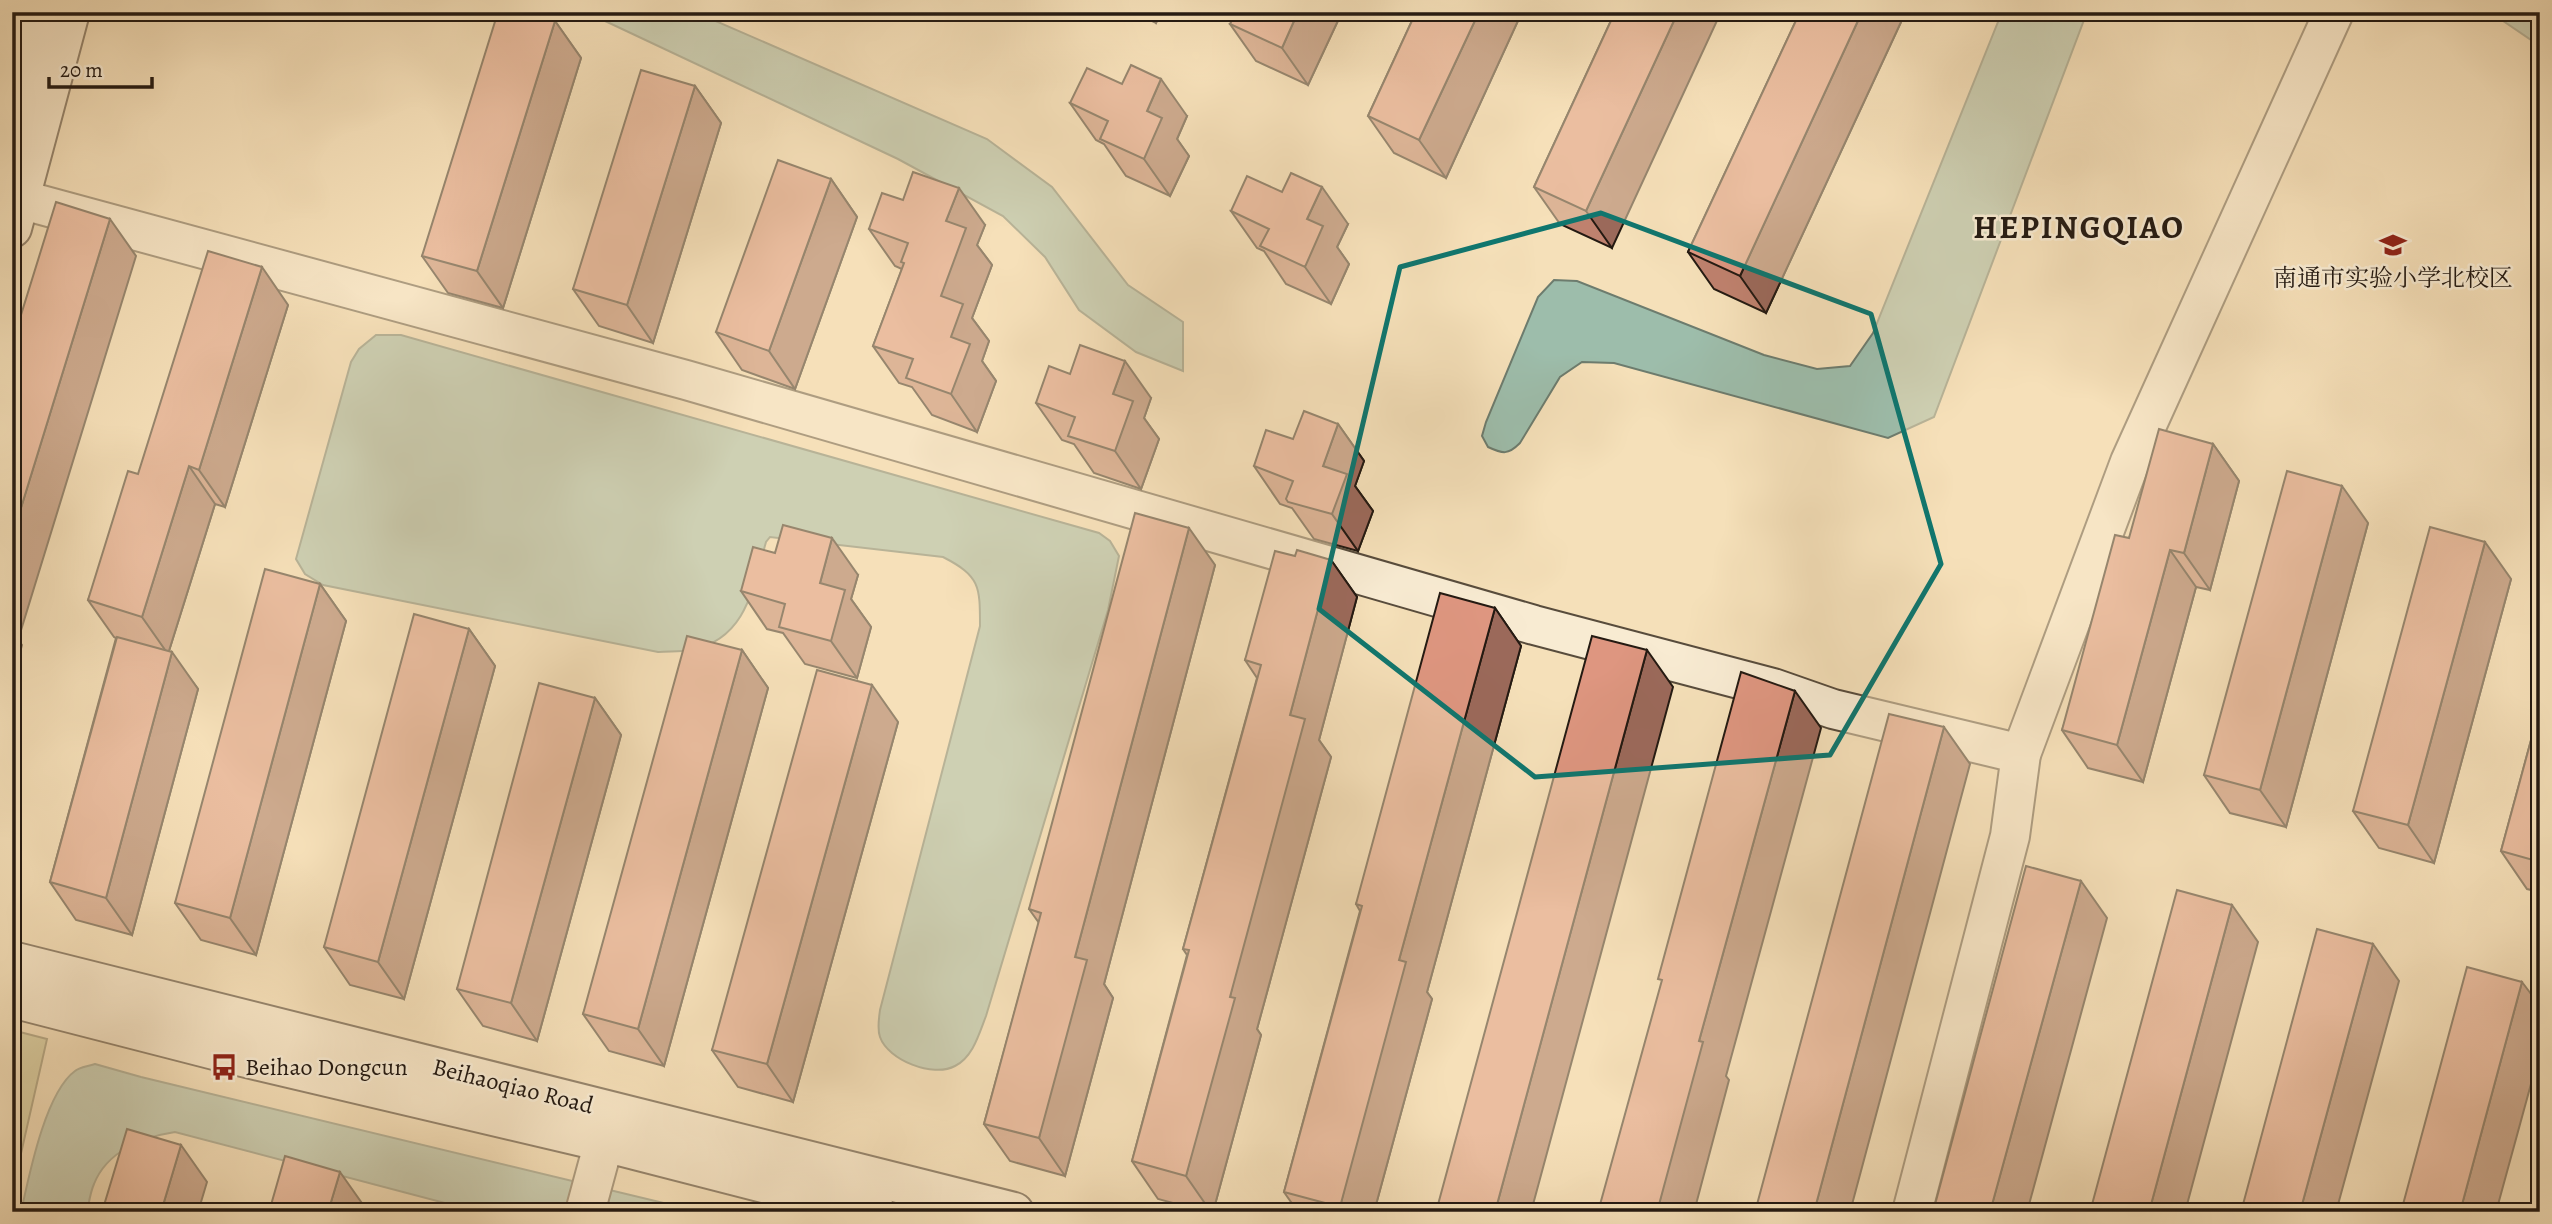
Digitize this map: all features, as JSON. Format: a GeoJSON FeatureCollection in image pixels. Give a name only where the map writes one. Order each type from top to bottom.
{"type":"FeatureCollection","features":[{"type":"Feature","properties":{"kind":"street"},"geometry":{"type":"LineString","coordinates":[[12,113],[38,12]]}},
{"type":"Feature","properties":{"kind":"street"},"geometry":{"type":"LineString","coordinates":[[70,12],[15,208],[686,380],[1521,621],[1773,688],[1833,709],[2021,754]]}},
{"type":"Feature","properties":{"kind":"street"},"geometry":{"type":"LineString","coordinates":[[1912,1212],[2010,836],[2021,754],[2130,462],[2334,12]]}},
{"type":"Feature","properties":{"kind":"street","name":"Beihaoqiao Road"},"geometry":{"type":"LineString","coordinates":[[12,961],[1014,1212]]}},
{"type":"Feature","properties":{"kind":"street","name":"Beihaoqiao Road"},"geometry":{"type":"LineString","coordinates":[[12,998],[230,1054],[595,1177],[876,1212]]}},
{"type":"Feature","properties":{"kind":"highlighted area"},"geometry":{"type":"Polygon","coordinates":[[[1601,213],[1871,314],[1941,564],[1830,755],[1535,777],[1319,609],[1400,267],[1601,213]]]}},
{"type":"Feature","properties":{"kind":"green space"},"geometry":{"type":"Polygon","coordinates":[[[12,1030],[47,1039],[12,1193],[12,1030]]]}},
{"type":"Feature","properties":{"kind":"shaded area"},"geometry":{"type":"Polygon","coordinates":[[[586,12],[695,12],[987,139],[1052,187],[1128,285],[1183,322],[1183,371],[1136,352],[1079,310],[1045,257],[1003,216],[898,159],[586,12]]]}},
{"type":"Feature","properties":{"kind":"shaded area"},"geometry":{"type":"Polygon","coordinates":[[[2002,12],[2087,12],[1934,417],[1888,438],[1614,363],[1582,362],[1560,377],[1516,447],[1505,452],[1488,447],[1482,436],[1486,422],[1538,297],[1554,280],[1577,281],[1764,355],[1817,369],[1850,366],[1873,333],[2002,12]]]}},
{"type":"Feature","properties":{"kind":"shaded area"},"geometry":{"type":"Polygon","coordinates":[[[2490,12],[2540,12],[2540,46],[2490,12]]]}},
{"type":"Feature","properties":{"kind":"shaded area"},"geometry":{"type":"Polygon","coordinates":[[[376,335],[401,335],[1099,533],[1110,541],[1119,556],[1108,610],[986,1016],[975,1044],[961,1062],[946,1069],[935,1070],[912,1065],[892,1053],[880,1037],[878,1027],[880,1010],[980,626],[978,592],[971,577],[943,557],[770,537],[766,542],[745,609],[725,635],[710,644],[691,650],[658,652],[323,585],[305,574],[296,559],[351,362],[359,349],[376,335]]]}},
{"type":"Feature","properties":{"kind":"shaded area"},"geometry":{"type":"Polygon","coordinates":[[[95,1064],[701,1212],[479,1212],[175,1132],[139,1142],[117,1154],[100,1172],[87,1212],[21,1212],[40,1136],[55,1097],[75,1071],[95,1064]]]}},
{"type":"Feature","properties":{"kind":"building"},"geometry":{"type":"Polygon","coordinates":[[[498,12],[526,12],[555,21],[477,271],[422,256],[498,12]]]}},
{"type":"Feature","properties":{"kind":"building"},"geometry":{"type":"Polygon","coordinates":[[[1236,12],[1298,12],[1282,48],[1230,24],[1236,12]]]}},
{"type":"Feature","properties":{"kind":"building"},"geometry":{"type":"Polygon","coordinates":[[[1416,12],[1479,12],[1419,140],[1368,116],[1416,12]]]}},
{"type":"Feature","properties":{"kind":"building"},"geometry":{"type":"Polygon","coordinates":[[[1615,12],[1678,12],[1586,211],[1534,187],[1615,12]]]}},
{"type":"Feature","properties":{"kind":"building"},"geometry":{"type":"Polygon","coordinates":[[[1800,12],[1862,12],[1740,276],[1688,252],[1800,12]]]}},
{"type":"Feature","properties":{"kind":"building"},"geometry":{"type":"Polygon","coordinates":[[[1131,65],[1161,79],[1147,111],[1162,118],[1144,159],[1100,139],[1108,121],[1070,103],[1087,68],[1122,84],[1131,65]]]}},
{"type":"Feature","properties":{"kind":"building"},"geometry":{"type":"Polygon","coordinates":[[[641,70],[695,86],[627,305],[573,289],[641,70]]]}},
{"type":"Feature","properties":{"kind":"building"},"geometry":{"type":"Polygon","coordinates":[[[778,160],[831,179],[769,351],[716,332],[778,160]]]}},
{"type":"Feature","properties":{"kind":"building"},"geometry":{"type":"Polygon","coordinates":[[[913,172],[959,188],[946,221],[966,228],[941,296],[963,304],[951,337],[970,344],[951,394],[906,378],[913,359],[873,346],[904,263],[901,262],[908,243],[869,229],[882,193],[903,200],[913,172]]]}},
{"type":"Feature","properties":{"kind":"building"},"geometry":{"type":"Polygon","coordinates":[[[1291,173],[1322,187],[1307,219],[1323,226],[1305,267],[1260,246],[1269,229],[1231,211],[1247,176],[1282,192],[1291,173]]]}},
{"type":"Feature","properties":{"kind":"building"},"geometry":{"type":"Polygon","coordinates":[[[56,202],[110,219],[12,537],[12,344],[56,202]]]}},
{"type":"Feature","properties":{"kind":"building"},"geometry":{"type":"Polygon","coordinates":[[[208,251],[262,267],[199,470],[189,466],[142,617],[88,600],[128,471],[138,474],[208,251]]]}},
{"type":"Feature","properties":{"kind":"building"},"geometry":{"type":"Polygon","coordinates":[[[1080,345],[1125,361],[1113,394],[1133,401],[1115,451],[1068,436],[1075,417],[1036,403],[1049,366],[1070,374],[1080,345]]]}},
{"type":"Feature","properties":{"kind":"building"},"geometry":{"type":"Polygon","coordinates":[[[1304,411],[1338,424],[1323,466],[1347,474],[1332,514],[1288,502],[1286,499],[1293,481],[1254,466],[1266,430],[1293,439],[1304,411]]]}},
{"type":"Feature","properties":{"kind":"building"},"geometry":{"type":"Polygon","coordinates":[[[2159,429],[2213,444],[2184,553],[2170,550],[2117,745],[2062,730],[2115,535],[2129,538],[2159,429]]]}},
{"type":"Feature","properties":{"kind":"building"},"geometry":{"type":"Polygon","coordinates":[[[2287,471],[2342,486],[2260,790],[2204,775],[2287,471]]]}},
{"type":"Feature","properties":{"kind":"building"},"geometry":{"type":"Polygon","coordinates":[[[1135,513],[1189,528],[1075,957],[1087,960],[1039,1138],[984,1124],[1041,913],[1029,909],[1135,513]]]}},
{"type":"Feature","properties":{"kind":"building"},"geometry":{"type":"Polygon","coordinates":[[[783,525],[832,538],[820,583],[845,590],[831,641],[779,627],[785,604],[741,591],[753,547],[775,553],[783,525]]]}},
{"type":"Feature","properties":{"kind":"building"},"geometry":{"type":"Polygon","coordinates":[[[2430,527],[2485,542],[2408,825],[2353,811],[2430,527]]]}},
{"type":"Feature","properties":{"kind":"building"},"geometry":{"type":"Polygon","coordinates":[[[1297,550],[1331,560],[1290,715],[1305,719],[1230,997],[1235,998],[1186,1176],[1132,1161],[1189,950],[1183,949],[1261,665],[1245,660],[1275,551],[1295,556],[1297,550]]]}},
{"type":"Feature","properties":{"kind":"building"},"geometry":{"type":"Polygon","coordinates":[[[265,569],[320,584],[230,918],[175,903],[265,569]]]}},
{"type":"Feature","properties":{"kind":"building"},"geometry":{"type":"Polygon","coordinates":[[[1440,593],[1495,608],[1399,960],[1406,962],[1340,1207],[1284,1192],[1362,906],[1356,904],[1440,593]]]}},
{"type":"Feature","properties":{"kind":"building"},"geometry":{"type":"Polygon","coordinates":[[[414,614],[469,629],[378,962],[324,947],[414,614]]]}},
{"type":"Feature","properties":{"kind":"building"},"geometry":{"type":"Polygon","coordinates":[[[687,636],[742,650],[638,1029],[583,1014],[687,636]]]}},
{"type":"Feature","properties":{"kind":"building"},"geometry":{"type":"Polygon","coordinates":[[[1592,636],[1647,650],[1495,1212],[1436,1212],[1592,636]]]}},
{"type":"Feature","properties":{"kind":"building"},"geometry":{"type":"Polygon","coordinates":[[[117,637],[172,652],[106,898],[50,882],[117,637]]]}},
{"type":"Feature","properties":{"kind":"building"},"geometry":{"type":"Polygon","coordinates":[[[817,670],[872,685],[767,1064],[712,1050],[817,670]]]}},
{"type":"Feature","properties":{"kind":"building"},"geometry":{"type":"Polygon","coordinates":[[[1741,672],[1795,691],[1699,1041],[1703,1042],[1657,1212],[1598,1212],[1662,980],[1658,979],[1741,672]]]}},
{"type":"Feature","properties":{"kind":"building"},"geometry":{"type":"Polygon","coordinates":[[[539,683],[595,698],[511,1003],[457,989],[539,683]]]}},
{"type":"Feature","properties":{"kind":"building"},"geometry":{"type":"Polygon","coordinates":[[[2540,707],[2540,862],[2501,851],[2540,707]]]}},
{"type":"Feature","properties":{"kind":"building"},"geometry":{"type":"Polygon","coordinates":[[[1889,714],[1944,727],[1814,1212],[1755,1212],[1889,714]]]}},
{"type":"Feature","properties":{"kind":"building"},"geometry":{"type":"Polygon","coordinates":[[[2026,866],[2081,881],[1990,1212],[1933,1212],[2026,866]]]}},
{"type":"Feature","properties":{"kind":"building"},"geometry":{"type":"Polygon","coordinates":[[[2177,890],[2232,905],[2149,1212],[2090,1212],[2177,890]]]}},
{"type":"Feature","properties":{"kind":"building"},"geometry":{"type":"Polygon","coordinates":[[[2317,929],[2373,944],[2300,1212],[2241,1212],[2317,929]]]}},
{"type":"Feature","properties":{"kind":"building"},"geometry":{"type":"Polygon","coordinates":[[[2467,967],[2522,982],[2460,1212],[2401,1212],[2467,967]]]}},
{"type":"Feature","properties":{"kind":"building"},"geometry":{"type":"Polygon","coordinates":[[[127,1129],[181,1145],[161,1212],[102,1212],[127,1129]]]}},
{"type":"Feature","properties":{"kind":"building"},"geometry":{"type":"Polygon","coordinates":[[[285,1156],[340,1172],[328,1212],[269,1212],[285,1156]]]}},
{"type":"Feature","properties":{"kind":"place","name":"南通市实验小学北校区"},"geometry":{"type":"Point","coordinates":[2393,245]}},
{"type":"Feature","properties":{"kind":"place","name":"Beihao Dongcun"},"geometry":{"type":"Point","coordinates":[224,1067]}},
{"type":"Feature","properties":{"kind":"district","name":"HEPINGQIAO"},"geometry":{"type":"Point","coordinates":[2079,227]}}]}
